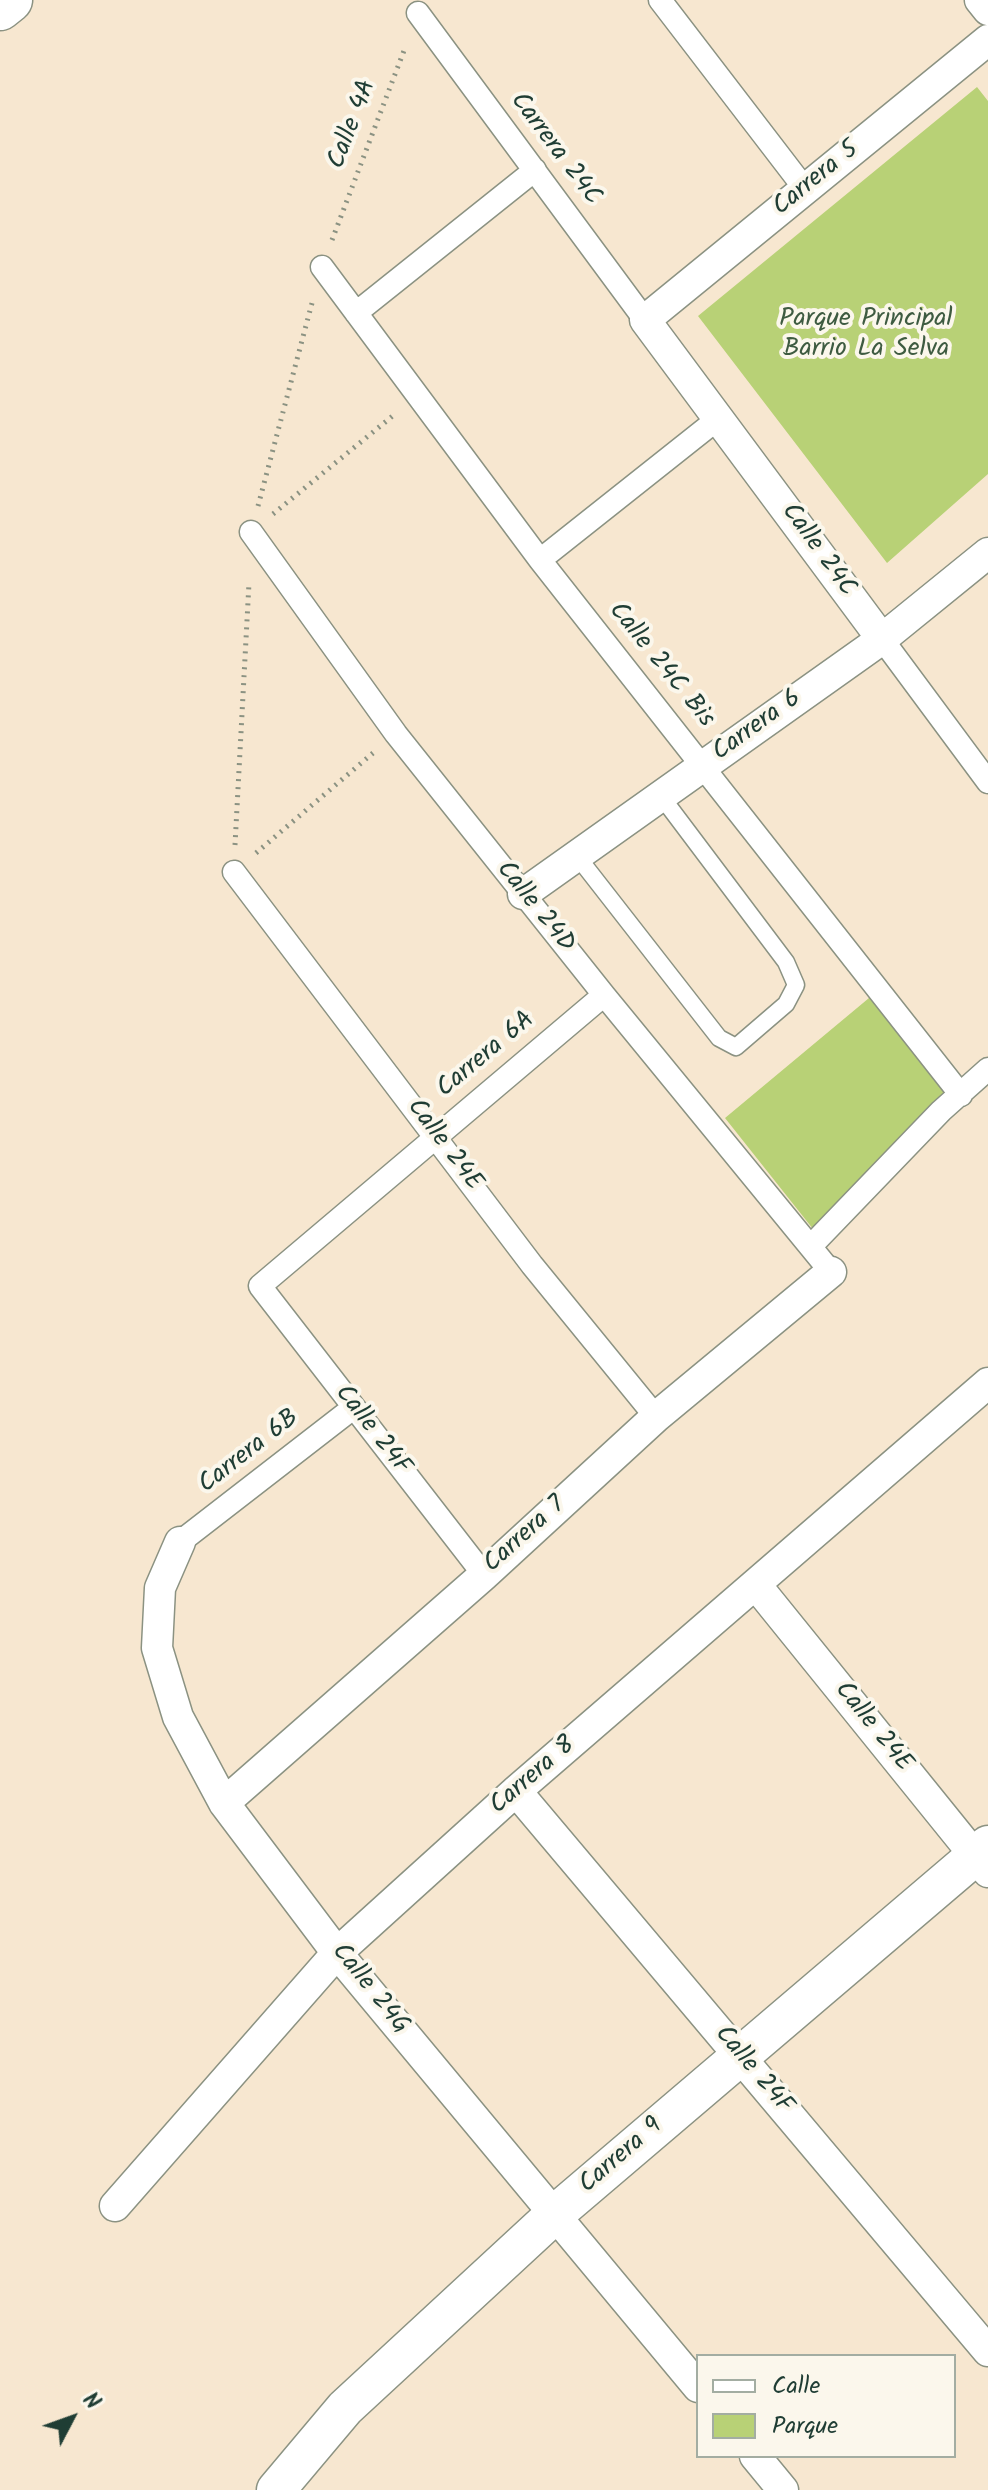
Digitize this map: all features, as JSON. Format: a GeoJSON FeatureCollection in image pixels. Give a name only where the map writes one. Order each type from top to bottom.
{"type":"FeatureCollection","features":[{"type":"Feature","properties":{"kind":"main road"},"geometry":{"type":"LineString","coordinates":[[0,8],[10,0]]}},
{"type":"Feature","properties":{"kind":"street"},"geometry":{"type":"LineString","coordinates":[[660,0],[805,189]]}},
{"type":"Feature","properties":{"kind":"street"},"geometry":{"type":"LineString","coordinates":[[980,0],[988,10]]}},
{"type":"Feature","properties":{"kind":"street","name":"Carrera 24C"},"geometry":{"type":"LineString","coordinates":[[418,13],[645,320]]}},
{"type":"Feature","properties":{"kind":"street","name":"Carrera 5"},"geometry":{"type":"LineString","coordinates":[[645,320],[988,40]]}},
{"type":"Feature","properties":{"kind":"street"},"geometry":{"type":"LineString","coordinates":[[356,313],[535,170]]}},
{"type":"Feature","properties":{"kind":"street","name":"Calle 24C Bis"},"geometry":{"type":"LineString","coordinates":[[322,267],[540,560],[961,1095]]}},
{"type":"Feature","properties":{"kind":"street","name":"Calle 24C"},"geometry":{"type":"LineString","coordinates":[[645,320],[988,782]]}},
{"type":"Feature","properties":{"kind":"street"},"geometry":{"type":"LineString","coordinates":[[540,560],[719,418]]}},
{"type":"Feature","properties":{"kind":"street","name":"Calle 24D"},"geometry":{"type":"LineString","coordinates":[[251,532],[396,734],[831,1272]]}},
{"type":"Feature","properties":{"kind":"street","name":"Carrera 6"},"geometry":{"type":"LineString","coordinates":[[523,894],[882,639],[988,553]]}},
{"type":"Feature","properties":{"kind":"street","name":"Calle 24E"},"geometry":{"type":"LineString","coordinates":[[234,872],[532,1265],[656,1417]]}},
{"type":"Feature","properties":{"kind":"street","name":"Carrera 6A"},"geometry":{"type":"LineString","coordinates":[[260,1286],[604,995]]}},
{"type":"Feature","properties":{"kind":"street"},"geometry":{"type":"LineString","coordinates":[[811,1246],[941,1111],[988,1069]]}},
{"type":"Feature","properties":{"kind":"street","name":"Carrera 7"},"geometry":{"type":"LineString","coordinates":[[224,1803],[484,1575],[656,1417],[831,1272]]}},
{"type":"Feature","properties":{"kind":"street","name":"Calle 24F"},"geometry":{"type":"LineString","coordinates":[[260,1286],[484,1575]]}},
{"type":"Feature","properties":{"kind":"street","name":"Carrera 8"},"geometry":{"type":"LineString","coordinates":[[115,2206],[337,1953],[516,1791],[983,1396]]}},
{"type":"Feature","properties":{"kind":"street","name":"Carrera 6B"},"geometry":{"type":"LineString","coordinates":[[180,1542],[353,1408]]}},
{"type":"Feature","properties":{"kind":"street","name":"Calle 24G"},"geometry":{"type":"LineString","coordinates":[[180,1542],[160,1588],[157,1648],[178,1717],[224,1803],[337,1953],[696,2385]]}},
{"type":"Feature","properties":{"kind":"street","name":"Calle 24E"},"geometry":{"type":"LineString","coordinates":[[756,1585],[984,1858]]}},
{"type":"Feature","properties":{"kind":"street","name":"Calle 24F"},"geometry":{"type":"LineString","coordinates":[[516,1791],[988,2351]]}},
{"type":"Feature","properties":{"kind":"street","name":"Carrera 9"},"geometry":{"type":"LineString","coordinates":[[276,2490],[345,2408],[555,2214],[739,2056],[984,1858]]}},
{"type":"Feature","properties":{"kind":"street"},"geometry":{"type":"LineString","coordinates":[[757,2458],[783,2490]]}},
{"type":"Feature","properties":{"kind":"lane"},"geometry":{"type":"LineString","coordinates":[[577,856],[719,1038],[736,1047],[786,1004],[796,985],[786,962],[661,796]]}},
{"type":"Feature","properties":{"kind":"path","name":"Calle 4A"},"geometry":{"type":"LineString","coordinates":[[322,267],[418,13]]}},
{"type":"Feature","properties":{"kind":"path"},"geometry":{"type":"LineString","coordinates":[[251,532],[417,395]]}},
{"type":"Feature","properties":{"kind":"path"},"geometry":{"type":"LineString","coordinates":[[234,872],[396,734]]}},
{"type":"Feature","properties":{"kind":"green space","name":"Parque Principal Barrio La Selva"},"geometry":{"type":"Polygon","coordinates":[[[977,87],[988,101],[988,474],[887,563],[698,316],[977,87]]]}},
{"type":"Feature","properties":{"kind":"green space"},"geometry":{"type":"Polygon","coordinates":[[[875,993],[946,1093],[813,1229],[725,1118],[875,993]]]}}]}
